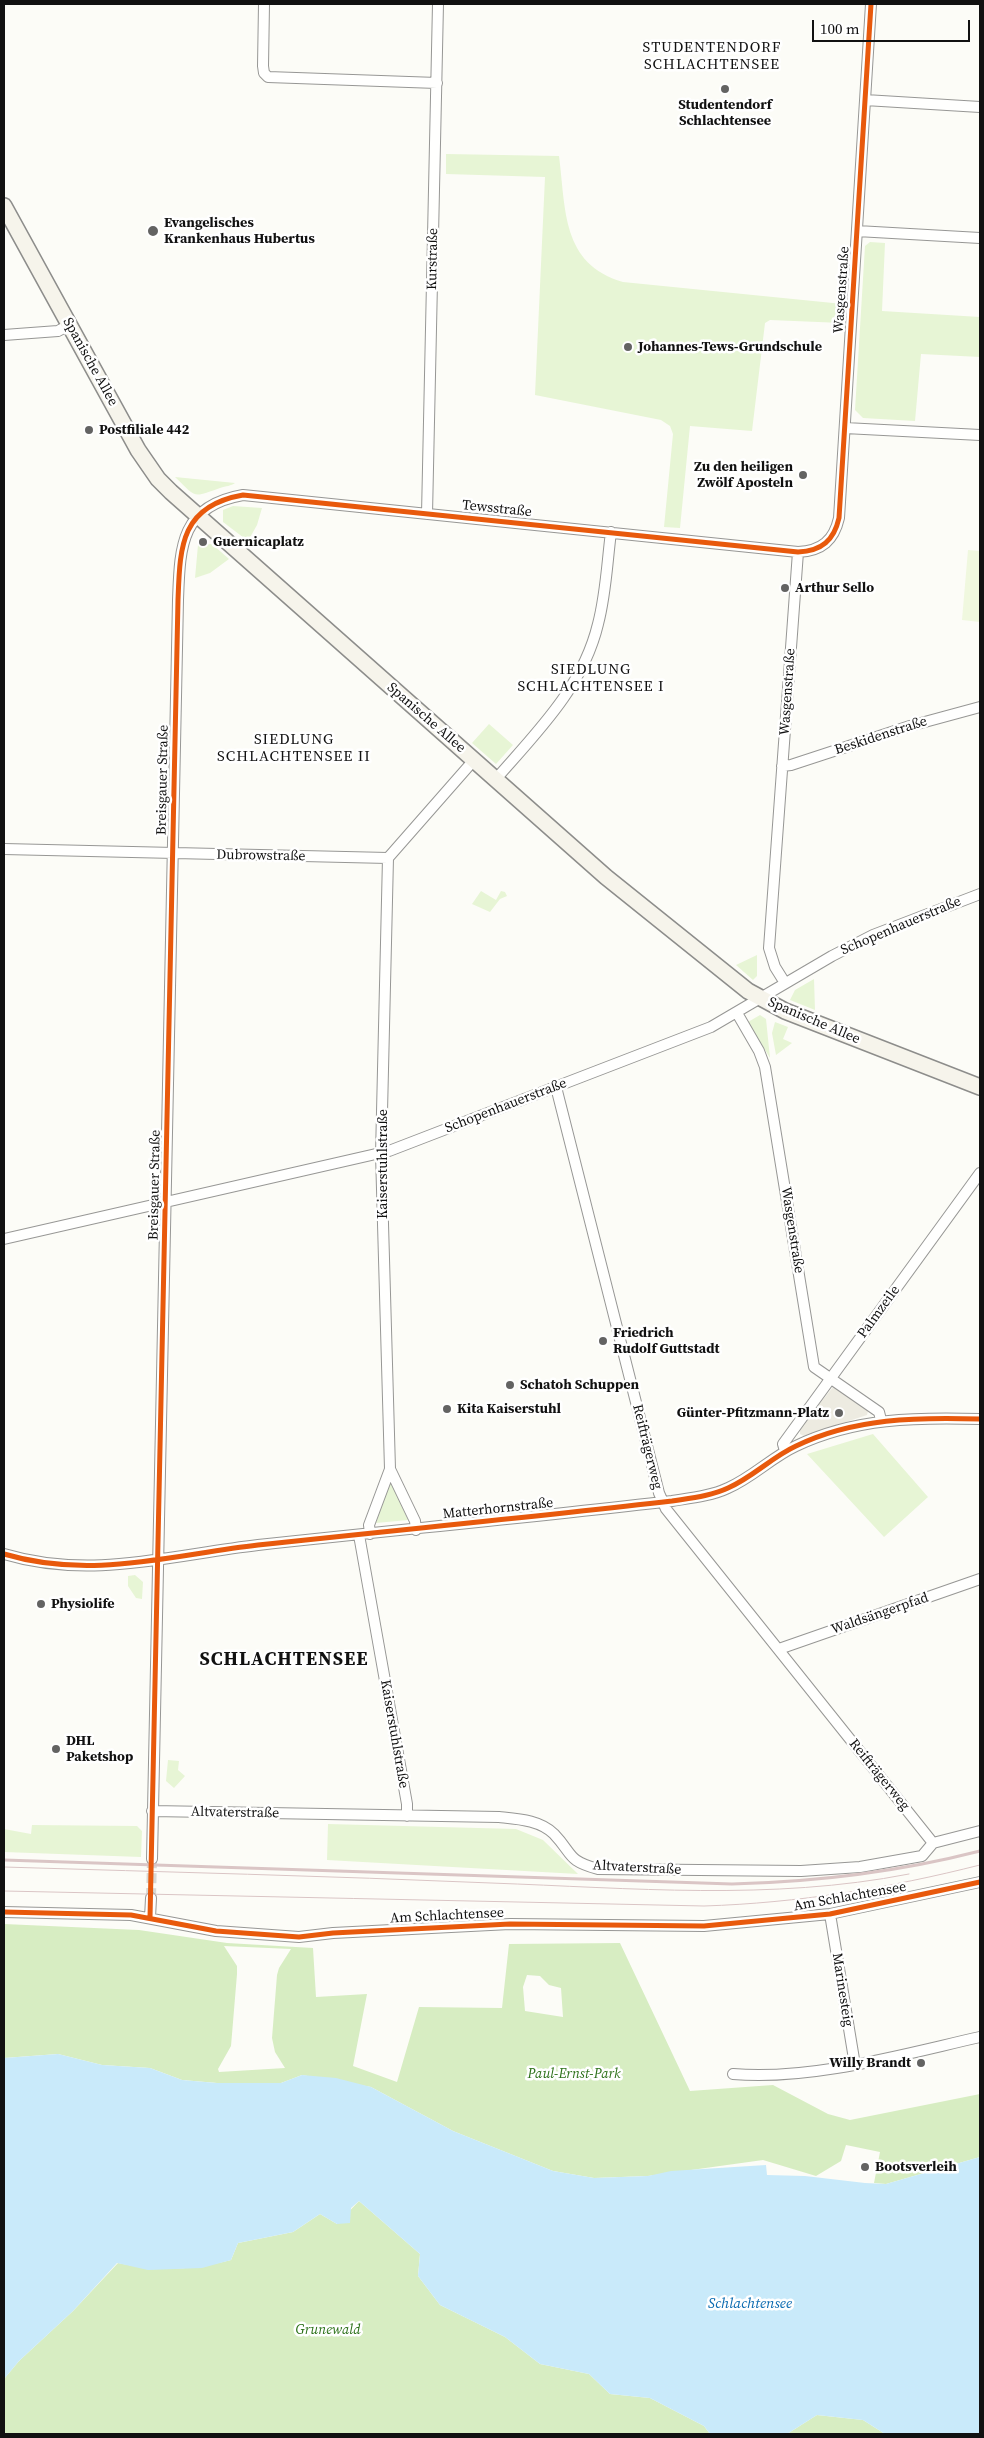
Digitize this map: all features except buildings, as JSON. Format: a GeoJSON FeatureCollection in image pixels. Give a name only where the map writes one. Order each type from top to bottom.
{"type":"FeatureCollection","features":[{"type":"Feature","properties":{"kind":"main road","name":"Spanische Allee"},"geometry":{"type":"LineString","coordinates":[[4,206],[148,466],[171,492],[606,877],[721,970],[759,997],[792,1014],[980,1087]]}},
{"type":"Feature","properties":{"kind":"street"},"geometry":{"type":"LineString","coordinates":[[264,4],[263,66],[264,73],[268,77],[437,84]]}},
{"type":"Feature","properties":{"kind":"street","name":"Kurstraße"},"geometry":{"type":"LineString","coordinates":[[427,514],[438,4]]}},
{"type":"Feature","properties":{"kind":"street","name":"Wasgenstraße"},"geometry":{"type":"LineString","coordinates":[[785,983],[775,967],[770,948],[798,552],[810,552],[820,548],[831,538],[837,526],[845,428],[871,4]]}},
{"type":"Feature","properties":{"kind":"street"},"geometry":{"type":"LineString","coordinates":[[865,100],[980,107]]}},
{"type":"Feature","properties":{"kind":"street"},"geometry":{"type":"LineString","coordinates":[[857,230],[980,238]]}},
{"type":"Feature","properties":{"kind":"street"},"geometry":{"type":"LineString","coordinates":[[4,335],[58,331],[69,325]]}},
{"type":"Feature","properties":{"kind":"street"},"geometry":{"type":"LineString","coordinates":[[845,428],[980,435]]}},
{"type":"Feature","properties":{"kind":"street","name":"Tewsstraße"},"geometry":{"type":"LineString","coordinates":[[199,517],[218,500],[243,494],[798,552]]}},
{"type":"Feature","properties":{"kind":"street","name":"Breisgauer Straße"},"geometry":{"type":"LineString","coordinates":[[152,1859],[180,555],[183,540],[199,517]]}},
{"type":"Feature","properties":{"kind":"street"},"geometry":{"type":"LineString","coordinates":[[496,779],[555,712],[579,672],[598,626],[611,532]]}},
{"type":"Feature","properties":{"kind":"street","name":"Beskidenstraße"},"geometry":{"type":"LineString","coordinates":[[782,766],[791,765],[910,726],[980,707]]}},
{"type":"Feature","properties":{"kind":"street"},"geometry":{"type":"LineString","coordinates":[[388,858],[474,760]]}},
{"type":"Feature","properties":{"kind":"street","name":"Dubrowstraße"},"geometry":{"type":"LineString","coordinates":[[4,849],[388,858]]}},
{"type":"Feature","properties":{"kind":"street","name":"Kaiserstuhlstraße"},"geometry":{"type":"LineString","coordinates":[[370,1534],[369,1525],[390,1469],[381,1154],[388,858]]}},
{"type":"Feature","properties":{"kind":"street","name":"Schopenhauerstraße"},"geometry":{"type":"LineString","coordinates":[[4,1239],[381,1154],[711,1027],[737,1013],[759,997],[873,935],[980,894]]}},
{"type":"Feature","properties":{"kind":"street","name":"Wasgenstraße"},"geometry":{"type":"LineString","coordinates":[[737,1013],[760,1051],[765,1067],[814,1367],[879,1412],[881,1420]]}},
{"type":"Feature","properties":{"kind":"street","name":"Reifträgerweg"},"geometry":{"type":"LineString","coordinates":[[556,1087],[663,1502],[933,1843]]}},
{"type":"Feature","properties":{"kind":"street","name":"Palmzeile"},"geometry":{"type":"LineString","coordinates":[[785,1451],[783,1444],[980,1173]]}},
{"type":"Feature","properties":{"kind":"street","name":"Matterhornstraße"},"geometry":{"type":"LineString","coordinates":[[4,1554],[39,1563],[97,1567],[256,1546],[663,1502],[713,1494],[727,1489],[785,1451],[831,1432],[881,1420],[980,1419]]}},
{"type":"Feature","properties":{"kind":"street","name":"Kaiserstuhlstraße"},"geometry":{"type":"LineString","coordinates":[[390,1469],[415,1521],[416,1530]]}},
{"type":"Feature","properties":{"kind":"street","name":"Kaiserstuhlstraße"},"geometry":{"type":"LineString","coordinates":[[358,1535],[407,1804],[407,1816]]}},
{"type":"Feature","properties":{"kind":"street","name":"Waldsängerpfad"},"geometry":{"type":"LineString","coordinates":[[779,1649],[980,1579]]}},
{"type":"Feature","properties":{"kind":"street","name":"Altvaterstraße"},"geometry":{"type":"LineString","coordinates":[[152,1811],[499,1817],[529,1821],[553,1833],[572,1858],[580,1864],[598,1869],[743,1872],[860,1866],[922,1856],[933,1843],[980,1831]]}},
{"type":"Feature","properties":{"kind":"street","name":"Am Schlachtensee"},"geometry":{"type":"LineString","coordinates":[[4,1912],[150,1918],[216,1931],[299,1937],[334,1933],[510,1924],[704,1926],[830,1914],[980,1882]]}},
{"type":"Feature","properties":{"kind":"street"},"geometry":{"type":"LineString","coordinates":[[150,1918],[151,1898]]}},
{"type":"Feature","properties":{"kind":"street","name":"Marinesteig"},"geometry":{"type":"LineString","coordinates":[[830,1914],[855,2065]]}},
{"type":"Feature","properties":{"kind":"street"},"geometry":{"type":"LineString","coordinates":[[733,2074],[760,2076],[855,2065],[980,2038]]}},
{"type":"Feature","properties":{"kind":"green space"},"geometry":{"type":"Polygon","coordinates":[[[446,154],[559,156],[566,214],[570,232],[577,248],[588,262],[603,274],[623,282],[843,304],[842,323],[770,320],[765,323],[752,431],[690,426],[680,528],[664,527],[673,434],[670,426],[661,420],[535,395],[545,177],[446,174],[446,154]]]}},
{"type":"Feature","properties":{"kind":"green space"},"geometry":{"type":"Polygon","coordinates":[[[870,242],[885,243],[882,311],[980,317],[980,357],[921,354],[915,421],[863,418],[855,410],[865,246],[870,242]]]}},
{"type":"Feature","properties":{"kind":"green space"},"geometry":{"type":"Polygon","coordinates":[[[175,477],[235,483],[195,494],[175,477]]]}},
{"type":"Feature","properties":{"kind":"green space"},"geometry":{"type":"Polygon","coordinates":[[[233,506],[262,508],[257,525],[248,541],[223,522],[223,510],[233,506]]]}},
{"type":"Feature","properties":{"kind":"green space"},"geometry":{"type":"Polygon","coordinates":[[[212,544],[229,559],[210,573],[195,578],[198,545],[212,544]]]}},
{"type":"Feature","properties":{"kind":"green space"},"geometry":{"type":"Polygon","coordinates":[[[968,550],[980,551],[980,622],[962,620],[968,550]]]}},
{"type":"Feature","properties":{"kind":"green space"},"geometry":{"type":"Polygon","coordinates":[[[489,724],[513,745],[496,764],[472,743],[489,724]]]}},
{"type":"Feature","properties":{"kind":"green space"},"geometry":{"type":"Polygon","coordinates":[[[481,891],[496,900],[501,891],[505,892],[507,896],[500,899],[490,912],[472,904],[481,891]]]}},
{"type":"Feature","properties":{"kind":"green space"},"geometry":{"type":"Polygon","coordinates":[[[757,955],[757,976],[753,980],[736,965],[757,955]]]}},
{"type":"Feature","properties":{"kind":"green space"},"geometry":{"type":"Polygon","coordinates":[[[814,979],[815,1010],[790,1000],[795,990],[814,979]]]}},
{"type":"Feature","properties":{"kind":"green space"},"geometry":{"type":"Polygon","coordinates":[[[760,1015],[766,1019],[770,1058],[748,1022],[760,1015]]]}},
{"type":"Feature","properties":{"kind":"green space"},"geometry":{"type":"Polygon","coordinates":[[[775,1022],[788,1027],[783,1039],[792,1043],[776,1055],[772,1033],[775,1022]]]}},
{"type":"Feature","properties":{"kind":"green space"},"geometry":{"type":"Polygon","coordinates":[[[873,1434],[928,1497],[884,1537],[807,1454],[873,1434]]]}},
{"type":"Feature","properties":{"kind":"green space"},"geometry":{"type":"Polygon","coordinates":[[[392,1483],[408,1520],[376,1523],[389,1484],[392,1483]]]}},
{"type":"Feature","properties":{"kind":"green space"},"geometry":{"type":"Polygon","coordinates":[[[135,1575],[143,1582],[142,1599],[136,1598],[128,1586],[128,1576],[135,1575]]]}},
{"type":"Feature","properties":{"kind":"green space"},"geometry":{"type":"Polygon","coordinates":[[[168,1760],[179,1761],[178,1770],[185,1776],[174,1788],[166,1781],[168,1760]]]}},
{"type":"Feature","properties":{"kind":"green space"},"geometry":{"type":"Polygon","coordinates":[[[328,1824],[516,1829],[543,1840],[578,1874],[327,1860],[328,1824]]]}},
{"type":"Feature","properties":{"kind":"green space"},"geometry":{"type":"Polygon","coordinates":[[[32,1825],[137,1826],[142,1831],[141,1857],[4,1852],[4,1829],[31,1834],[32,1825]]]}},
{"type":"Feature","properties":{"kind":"green space","name":"Paul-Ernst-Park"},"geometry":{"type":"Polygon","coordinates":[[[4,1924],[139,1930],[227,1943],[313,1948],[316,1997],[367,1994],[353,2066],[397,2082],[419,2007],[502,2008],[509,1944],[620,1943],[690,2091],[773,2085],[828,2114],[850,2120],[980,2094],[980,2157],[886,2184],[874,2183],[880,2152],[846,2145],[841,2161],[816,2176],[763,2160],[648,2176],[594,2178],[553,2171],[453,2131],[371,2087],[302,2075],[281,2083],[217,2083],[182,2080],[150,2068],[102,2065],[58,2054],[4,2058],[4,1924]],[[224,1946],[237,1966],[237,1974],[231,2046],[218,2069],[219,2072],[285,2068],[275,2052],[272,2038],[277,1975],[279,1968],[291,1949],[224,1946]],[[527,1975],[523,1987],[525,2011],[563,2017],[561,1988],[549,1985],[540,1976],[527,1975]]]}},
{"type":"Feature","properties":{"kind":"green space","name":"Grunewald"},"geometry":{"type":"Polygon","coordinates":[[[359,2201],[420,2254],[418,2276],[440,2305],[505,2337],[540,2364],[589,2374],[610,2394],[650,2398],[704,2426],[710,2434],[4,2434],[4,2379],[19,2361],[73,2311],[118,2263],[147,2268],[175,2269],[231,2260],[238,2243],[293,2232],[320,2214],[337,2224],[359,2201]]]}},
{"type":"Feature","properties":{"kind":"green space"},"geometry":{"type":"Polygon","coordinates":[[[817,2415],[863,2420],[885,2434],[787,2434],[817,2415]]]}},
{"type":"Feature","properties":{"kind":"shaded area","name":"Günter-Pfitzmann-Platz"},"geometry":{"type":"Polygon","coordinates":[[[833,1387],[865,1408],[868,1411],[867,1415],[804,1436],[800,1434],[800,1428],[833,1387]]]}},
{"type":"Feature","properties":{"kind":"water","name":"Schlachtensee"},"geometry":{"type":"Polygon","coordinates":[[[58,2054],[102,2065],[150,2068],[182,2080],[217,2083],[281,2083],[302,2075],[336,2078],[371,2087],[453,2131],[553,2171],[594,2178],[648,2176],[671,2171],[766,2165],[767,2175],[805,2176],[886,2184],[980,2157],[980,2434],[885,2434],[863,2420],[817,2415],[787,2434],[710,2434],[704,2426],[650,2398],[610,2394],[589,2374],[540,2364],[505,2337],[440,2305],[418,2276],[420,2254],[359,2201],[351,2208],[350,2223],[337,2224],[320,2214],[293,2232],[238,2243],[231,2260],[202,2268],[148,2270],[117,2263],[73,2311],[19,2361],[4,2379],[4,2058],[58,2054]]]}},
{"type":"Feature","properties":{"kind":"tunnel"},"geometry":{"type":"LineString","coordinates":[[151,1898],[152,1859]]}},
{"type":"Feature","properties":{"kind":"tram line"},"geometry":{"type":"LineString","coordinates":[[4,1891],[704,1906],[774,1902],[843,1893],[912,1881],[980,1865]]}},
{"type":"Feature","properties":{"kind":"tram line"},"geometry":{"type":"LineString","coordinates":[[4,1867],[701,1890],[805,1888],[909,1874]]}},
{"type":"Feature","properties":{"kind":"railway"},"geometry":{"type":"LineString","coordinates":[[4,1860],[732,1884],[795,1881],[857,1875],[918,1865],[980,1851]]}},
{"type":"Feature","properties":{"kind":"cycle path"},"geometry":{"type":"LineString","coordinates":[[150,1918],[178,600],[180,563],[188,532],[195,519],[207,509],[222,500],[243,495],[798,552],[814,549],[826,543],[834,532],[839,518],[871,4]]}},
{"type":"Feature","properties":{"kind":"cycle path"},"geometry":{"type":"LineString","coordinates":[[4,1554],[68,1565],[131,1563],[258,1545],[694,1498],[728,1488],[796,1446],[840,1430],[886,1421],[909,1419],[980,1419]]}},
{"type":"Feature","properties":{"kind":"cycle path"},"geometry":{"type":"LineString","coordinates":[[4,1912],[131,1915],[216,1931],[299,1937],[333,1933],[510,1924],[704,1926],[830,1914],[980,1882]]}},
{"type":"Feature","properties":{"kind":"place","name":"Studentendorf Schlachtensee"},"geometry":{"type":"Point","coordinates":[725,89]}},
{"type":"Feature","properties":{"kind":"place","name":"Evangelisches Krankenhaus Hubertus"},"geometry":{"type":"Point","coordinates":[153,231]}},
{"type":"Feature","properties":{"kind":"place","name":"Johannes-Tews-Grundschule"},"geometry":{"type":"Point","coordinates":[628,347]}},
{"type":"Feature","properties":{"kind":"place","name":"Postfiliale 442"},"geometry":{"type":"Point","coordinates":[89,430]}},
{"type":"Feature","properties":{"kind":"place","name":"Zu den heiligen Zwölf Aposteln"},"geometry":{"type":"Point","coordinates":[803,475]}},
{"type":"Feature","properties":{"kind":"place","name":"Guernicaplatz"},"geometry":{"type":"Point","coordinates":[203,542]}},
{"type":"Feature","properties":{"kind":"place","name":"Arthur Sello"},"geometry":{"type":"Point","coordinates":[785,588]}},
{"type":"Feature","properties":{"kind":"place","name":"Friedrich Rudolf Guttstadt"},"geometry":{"type":"Point","coordinates":[603,1341]}},
{"type":"Feature","properties":{"kind":"place","name":"Schatoh Schuppen"},"geometry":{"type":"Point","coordinates":[510,1385]}},
{"type":"Feature","properties":{"kind":"place","name":"Kita Kaiserstuhl"},"geometry":{"type":"Point","coordinates":[447,1409]}},
{"type":"Feature","properties":{"kind":"place","name":"Günter-Pfitzmann-Platz"},"geometry":{"type":"Point","coordinates":[839,1413]}},
{"type":"Feature","properties":{"kind":"place","name":"Physiolife"},"geometry":{"type":"Point","coordinates":[41,1604]}},
{"type":"Feature","properties":{"kind":"place","name":"DHL Paketshop"},"geometry":{"type":"Point","coordinates":[56,1749]}},
{"type":"Feature","properties":{"kind":"place","name":"Willy Brandt"},"geometry":{"type":"Point","coordinates":[921,2063]}},
{"type":"Feature","properties":{"kind":"place","name":"Bootsverleih"},"geometry":{"type":"Point","coordinates":[865,2167]}},
{"type":"Feature","properties":{"kind":"district","name":"STUDENTENDORF SCHLACHTENSEE"},"geometry":{"type":"Point","coordinates":[712,56]}},
{"type":"Feature","properties":{"kind":"district","name":"SIEDLUNG SCHLACHTENSEE I"},"geometry":{"type":"Point","coordinates":[591,678]}},
{"type":"Feature","properties":{"kind":"district","name":"SIEDLUNG SCHLACHTENSEE II"},"geometry":{"type":"Point","coordinates":[294,748]}},
{"type":"Feature","properties":{"kind":"district","name":"SCHLACHTENSEE"},"geometry":{"type":"Point","coordinates":[284,1660]}}]}
